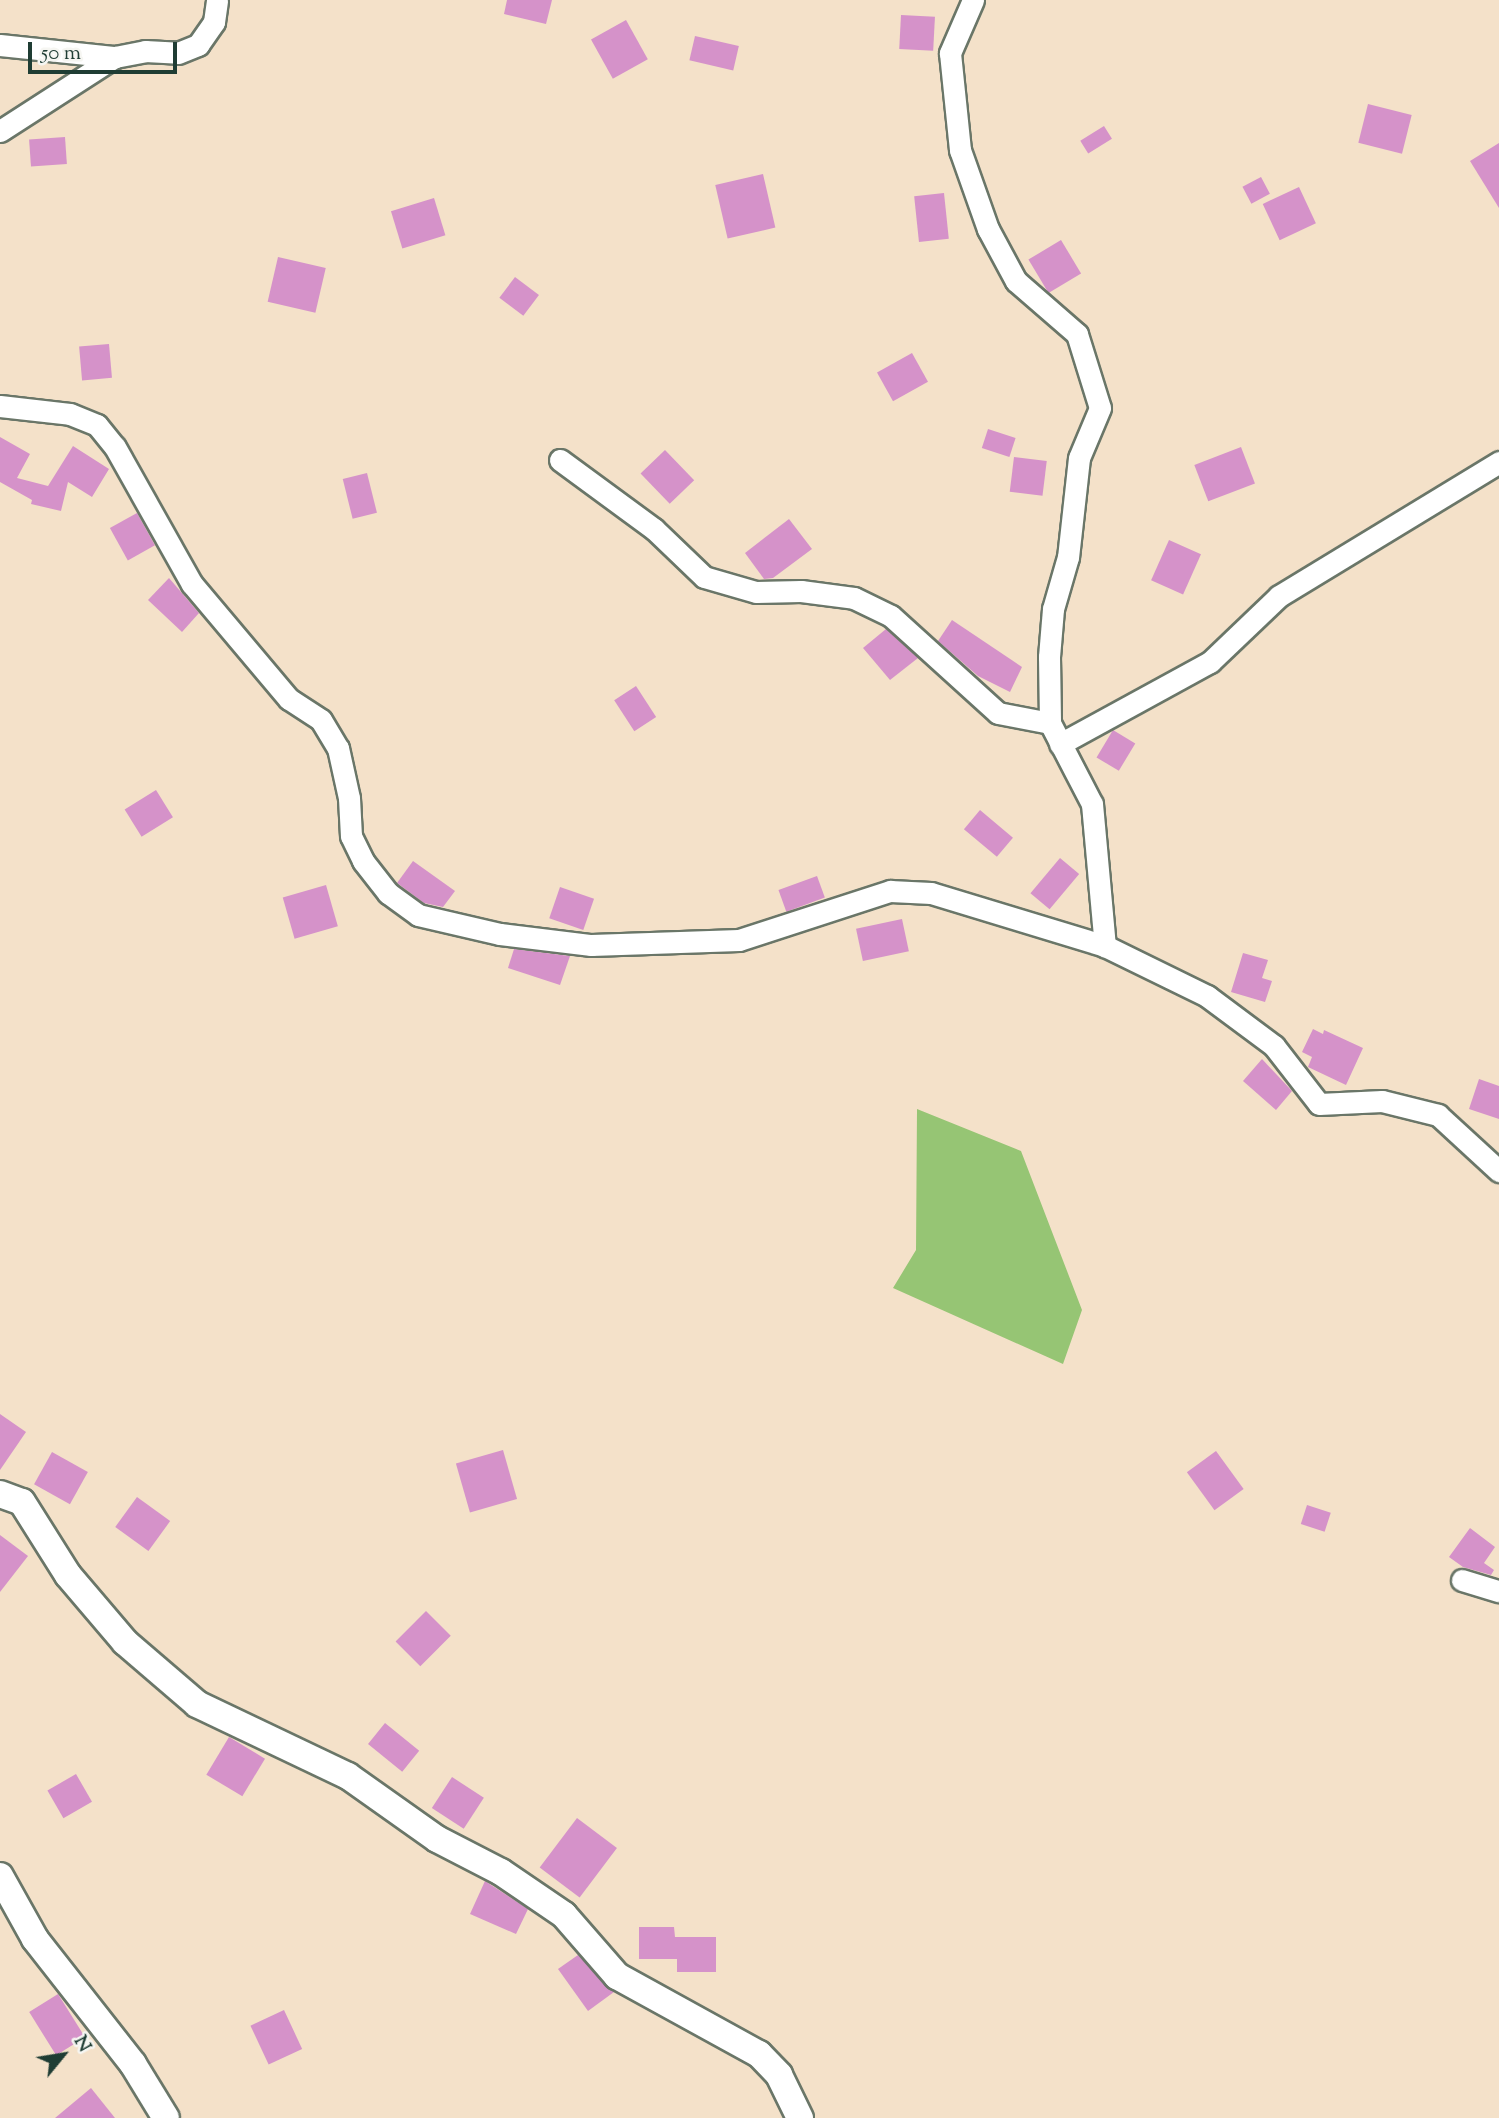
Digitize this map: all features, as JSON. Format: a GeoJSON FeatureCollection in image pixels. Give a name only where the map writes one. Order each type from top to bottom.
{"type":"FeatureCollection","features":[{"type":"Feature","properties":{"kind":"street"},"geometry":{"type":"LineString","coordinates":[[0,45],[115,57],[145,51],[178,52],[198,46],[214,22],[217,0]]}},
{"type":"Feature","properties":{"kind":"street"},"geometry":{"type":"LineString","coordinates":[[973,0],[950,53],[960,150],[988,229],[1016,281],[1077,334],[1100,408],[1079,458],[1071,495],[1068,557],[1053,609],[1049,657],[1049,723],[1092,804],[1105,946]]}},
{"type":"Feature","properties":{"kind":"street"},"geometry":{"type":"LineString","coordinates":[[0,131],[115,57]]}},
{"type":"Feature","properties":{"kind":"street"},"geometry":{"type":"LineString","coordinates":[[0,406],[70,414],[97,425],[121,458],[192,584],[289,699],[321,720],[338,748],[349,797],[351,836],[363,861],[388,893],[418,915],[500,934],[591,945],[739,940],[890,891],[931,893],[1105,946],[1207,996],[1250,1025],[1274,1046],[1319,1104],[1382,1101],[1438,1115],[1499,1171]]}},
{"type":"Feature","properties":{"kind":"street"},"geometry":{"type":"LineString","coordinates":[[560,460],[654,529],[704,577],[756,592],[801,591],[854,598],[891,617],[998,713],[1049,723]]}},
{"type":"Feature","properties":{"kind":"street"},"geometry":{"type":"LineString","coordinates":[[1060,744],[1210,662],[1279,596],[1499,462]]}},
{"type":"Feature","properties":{"kind":"street"},"geometry":{"type":"LineString","coordinates":[[0,1494],[22,1502],[68,1575],[125,1642],[197,1704],[348,1776],[437,1839],[501,1872],[564,1915],[617,1976],[759,2054],[779,2075],[800,2118]]}},
{"type":"Feature","properties":{"kind":"street"},"geometry":{"type":"LineString","coordinates":[[1462,1580],[1499,1591]]}},
{"type":"Feature","properties":{"kind":"street"},"geometry":{"type":"LineString","coordinates":[[0,1876],[35,1939],[133,2064],[166,2118]]}},
{"type":"Feature","properties":{"kind":"green space"},"geometry":{"type":"Polygon","coordinates":[[[917,1109],[1021,1151],[1082,1310],[1063,1364],[893,1288],[916,1250],[917,1109]]]}},
{"type":"Feature","properties":{"kind":"building"},"geometry":{"type":"Polygon","coordinates":[[[507,0],[552,0],[546,24],[504,14],[507,0]]]}},
{"type":"Feature","properties":{"kind":"building"},"geometry":{"type":"Polygon","coordinates":[[[901,15],[935,17],[933,51],[899,49],[901,15]]]}},
{"type":"Feature","properties":{"kind":"building"},"geometry":{"type":"Polygon","coordinates":[[[626,20],[648,59],[613,79],[591,39],[626,20]]]}},
{"type":"Feature","properties":{"kind":"building"},"geometry":{"type":"Polygon","coordinates":[[[695,36],[739,46],[733,70],[689,60],[695,36]]]}},
{"type":"Feature","properties":{"kind":"building"},"geometry":{"type":"Polygon","coordinates":[[[1368,104],[1412,115],[1402,154],[1358,143],[1368,104]]]}},
{"type":"Feature","properties":{"kind":"building"},"geometry":{"type":"Polygon","coordinates":[[[1104,126],[1112,139],[1088,154],[1080,141],[1104,126]]]}},
{"type":"Feature","properties":{"kind":"building"},"geometry":{"type":"Polygon","coordinates":[[[65,137],[67,164],[31,166],[29,140],[65,137]]]}},
{"type":"Feature","properties":{"kind":"building"},"geometry":{"type":"Polygon","coordinates":[[[1499,143],[1499,208],[1470,161],[1499,143]]]}},
{"type":"Feature","properties":{"kind":"building"},"geometry":{"type":"Polygon","coordinates":[[[763,174],[775,228],[728,239],[715,185],[763,174]]]}},
{"type":"Feature","properties":{"kind":"building"},"geometry":{"type":"Polygon","coordinates":[[[1261,177],[1270,194],[1251,204],[1242,187],[1261,177]]]}},
{"type":"Feature","properties":{"kind":"building"},"geometry":{"type":"Polygon","coordinates":[[[1299,187],[1316,223],[1280,240],[1263,204],[1299,187]]]}},
{"type":"Feature","properties":{"kind":"building"},"geometry":{"type":"Polygon","coordinates":[[[944,193],[949,239],[919,242],[914,196],[944,193]]]}},
{"type":"Feature","properties":{"kind":"building"},"geometry":{"type":"Polygon","coordinates":[[[434,198],[445,235],[402,248],[391,211],[434,198]]]}},
{"type":"Feature","properties":{"kind":"building"},"geometry":{"type":"Polygon","coordinates":[[[1061,240],[1081,273],[1049,293],[1028,260],[1061,240]]]}},
{"type":"Feature","properties":{"kind":"building"},"geometry":{"type":"Polygon","coordinates":[[[278,257],[326,268],[315,313],[268,302],[278,257]]]}},
{"type":"Feature","properties":{"kind":"building"},"geometry":{"type":"Polygon","coordinates":[[[515,277],[539,295],[523,316],[499,298],[515,277]]]}},
{"type":"Feature","properties":{"kind":"building"},"geometry":{"type":"Polygon","coordinates":[[[109,344],[112,378],[82,380],[79,347],[109,344]]]}},
{"type":"Feature","properties":{"kind":"building"},"geometry":{"type":"Polygon","coordinates":[[[912,353],[928,382],[893,401],[877,372],[912,353]]]}},
{"type":"Feature","properties":{"kind":"building"},"geometry":{"type":"Polygon","coordinates":[[[988,429],[1016,438],[1009,457],[982,448],[988,429]]]}},
{"type":"Feature","properties":{"kind":"building"},"geometry":{"type":"Polygon","coordinates":[[[0,437],[30,454],[17,478],[48,486],[73,446],[109,469],[92,497],[68,482],[61,511],[31,504],[32,500],[0,482],[0,437]]]}},
{"type":"Feature","properties":{"kind":"building"},"geometry":{"type":"Polygon","coordinates":[[[1241,447],[1255,483],[1208,501],[1194,465],[1241,447]]]}},
{"type":"Feature","properties":{"kind":"building"},"geometry":{"type":"Polygon","coordinates":[[[665,450],[694,480],[670,504],[641,474],[665,450]]]}},
{"type":"Feature","properties":{"kind":"building"},"geometry":{"type":"Polygon","coordinates":[[[1014,457],[1047,461],[1042,496],[1010,492],[1014,457]]]}},
{"type":"Feature","properties":{"kind":"building"},"geometry":{"type":"Polygon","coordinates":[[[367,473],[377,513],[353,519],[343,479],[367,473]]]}},
{"type":"Feature","properties":{"kind":"building"},"geometry":{"type":"Polygon","coordinates":[[[137,513],[155,545],[128,560],[110,528],[137,513]]]}},
{"type":"Feature","properties":{"kind":"building"},"geometry":{"type":"Polygon","coordinates":[[[789,519],[812,549],[773,578],[764,579],[745,553],[789,519]]]}},
{"type":"Feature","properties":{"kind":"building"},"geometry":{"type":"Polygon","coordinates":[[[1169,540],[1201,554],[1183,594],[1151,580],[1169,540]]]}},
{"type":"Feature","properties":{"kind":"building"},"geometry":{"type":"Polygon","coordinates":[[[169,578],[199,613],[182,632],[148,600],[169,578]]]}},
{"type":"Feature","properties":{"kind":"building"},"geometry":{"type":"Polygon","coordinates":[[[952,620],[1022,667],[1010,692],[978,676],[938,641],[952,620]]]}},
{"type":"Feature","properties":{"kind":"building"},"geometry":{"type":"Polygon","coordinates":[[[886,629],[918,658],[890,680],[863,648],[886,629]]]}},
{"type":"Feature","properties":{"kind":"building"},"geometry":{"type":"Polygon","coordinates":[[[636,686],[656,717],[634,731],[614,700],[636,686]]]}},
{"type":"Feature","properties":{"kind":"building"},"geometry":{"type":"Polygon","coordinates":[[[1113,730],[1135,743],[1119,771],[1097,757],[1113,730]]]}},
{"type":"Feature","properties":{"kind":"building"},"geometry":{"type":"Polygon","coordinates":[[[156,790],[173,817],[142,837],[125,810],[156,790]]]}},
{"type":"Feature","properties":{"kind":"building"},"geometry":{"type":"Polygon","coordinates":[[[980,810],[1013,838],[997,857],[964,829],[980,810]]]}},
{"type":"Feature","properties":{"kind":"building"},"geometry":{"type":"Polygon","coordinates":[[[1060,858],[1079,874],[1050,909],[1030,893],[1060,858]]]}},
{"type":"Feature","properties":{"kind":"building"},"geometry":{"type":"Polygon","coordinates":[[[413,861],[455,891],[443,907],[424,903],[397,883],[413,861]]]}},
{"type":"Feature","properties":{"kind":"building"},"geometry":{"type":"Polygon","coordinates":[[[817,876],[825,898],[786,912],[778,890],[817,876]]]}},
{"type":"Feature","properties":{"kind":"building"},"geometry":{"type":"Polygon","coordinates":[[[326,885],[338,926],[295,939],[283,897],[326,885]]]}},
{"type":"Feature","properties":{"kind":"building"},"geometry":{"type":"Polygon","coordinates":[[[560,887],[594,899],[583,930],[549,918],[560,887]]]}},
{"type":"Feature","properties":{"kind":"building"},"geometry":{"type":"Polygon","coordinates":[[[902,919],[909,951],[863,961],[856,929],[902,919]]]}},
{"type":"Feature","properties":{"kind":"building"},"geometry":{"type":"Polygon","coordinates":[[[514,949],[570,956],[560,985],[508,968],[514,949]]]}},
{"type":"Feature","properties":{"kind":"building"},"geometry":{"type":"Polygon","coordinates":[[[1243,953],[1268,960],[1262,978],[1272,981],[1265,1002],[1231,992],[1243,953]]]}},
{"type":"Feature","properties":{"kind":"building"},"geometry":{"type":"Polygon","coordinates":[[[1313,1029],[1323,1034],[1324,1030],[1363,1048],[1346,1085],[1308,1067],[1312,1057],[1302,1052],[1313,1029]]]}},
{"type":"Feature","properties":{"kind":"building"},"geometry":{"type":"Polygon","coordinates":[[[1262,1059],[1292,1091],[1276,1110],[1243,1081],[1262,1059]]]}},
{"type":"Feature","properties":{"kind":"building"},"geometry":{"type":"Polygon","coordinates":[[[1479,1079],[1499,1086],[1499,1119],[1469,1109],[1479,1079]]]}},
{"type":"Feature","properties":{"kind":"building"},"geometry":{"type":"Polygon","coordinates":[[[0,1414],[26,1432],[0,1470],[0,1414]]]}},
{"type":"Feature","properties":{"kind":"building"},"geometry":{"type":"Polygon","coordinates":[[[503,1450],[517,1499],[470,1513],[456,1464],[503,1450]]]}},
{"type":"Feature","properties":{"kind":"building"},"geometry":{"type":"Polygon","coordinates":[[[1216,1451],[1244,1489],[1215,1510],[1187,1472],[1216,1451]]]}},
{"type":"Feature","properties":{"kind":"building"},"geometry":{"type":"Polygon","coordinates":[[[52,1452],[88,1472],[70,1504],[34,1484],[52,1452]]]}},
{"type":"Feature","properties":{"kind":"building"},"geometry":{"type":"Polygon","coordinates":[[[137,1497],[170,1521],[148,1551],[115,1527],[137,1497]]]}},
{"type":"Feature","properties":{"kind":"building"},"geometry":{"type":"Polygon","coordinates":[[[1307,1505],[1331,1513],[1325,1532],[1301,1524],[1307,1505]]]}},
{"type":"Feature","properties":{"kind":"building"},"geometry":{"type":"Polygon","coordinates":[[[1470,1528],[1495,1547],[1484,1563],[1494,1570],[1491,1575],[1463,1567],[1449,1557],[1470,1528]]]}},
{"type":"Feature","properties":{"kind":"building"},"geometry":{"type":"Polygon","coordinates":[[[0,1535],[28,1556],[0,1592],[0,1535]]]}},
{"type":"Feature","properties":{"kind":"building"},"geometry":{"type":"Polygon","coordinates":[[[426,1611],[451,1636],[420,1666],[396,1641],[426,1611]]]}},
{"type":"Feature","properties":{"kind":"building"},"geometry":{"type":"Polygon","coordinates":[[[385,1723],[419,1751],[402,1772],[368,1744],[385,1723]]]}},
{"type":"Feature","properties":{"kind":"building"},"geometry":{"type":"Polygon","coordinates":[[[229,1737],[265,1759],[242,1796],[206,1775],[229,1737]]]}},
{"type":"Feature","properties":{"kind":"building"},"geometry":{"type":"Polygon","coordinates":[[[76,1774],[92,1802],[63,1818],[47,1790],[76,1774]]]}},
{"type":"Feature","properties":{"kind":"building"},"geometry":{"type":"Polygon","coordinates":[[[452,1777],[484,1798],[464,1829],[432,1808],[452,1777]]]}},
{"type":"Feature","properties":{"kind":"building"},"geometry":{"type":"Polygon","coordinates":[[[577,1818],[617,1848],[580,1898],[540,1868],[577,1818]]]}},
{"type":"Feature","properties":{"kind":"building"},"geometry":{"type":"Polygon","coordinates":[[[485,1881],[528,1909],[516,1934],[470,1914],[485,1881]]]}},
{"type":"Feature","properties":{"kind":"building"},"geometry":{"type":"Polygon","coordinates":[[[639,1927],[674,1927],[675,1937],[716,1937],[716,1972],[677,1972],[677,1959],[639,1959],[639,1927]]]}},
{"type":"Feature","properties":{"kind":"building"},"geometry":{"type":"Polygon","coordinates":[[[578,1955],[614,1992],[588,2011],[558,1969],[578,1955]]]}},
{"type":"Feature","properties":{"kind":"building"},"geometry":{"type":"Polygon","coordinates":[[[58,1994],[85,2037],[56,2055],[29,2012],[58,1994]]]}},
{"type":"Feature","properties":{"kind":"building"},"geometry":{"type":"Polygon","coordinates":[[[284,2010],[302,2049],[269,2065],[250,2026],[284,2010]]]}},
{"type":"Feature","properties":{"kind":"building"},"geometry":{"type":"Polygon","coordinates":[[[91,2088],[115,2118],[55,2118],[91,2088]]]}}]}
